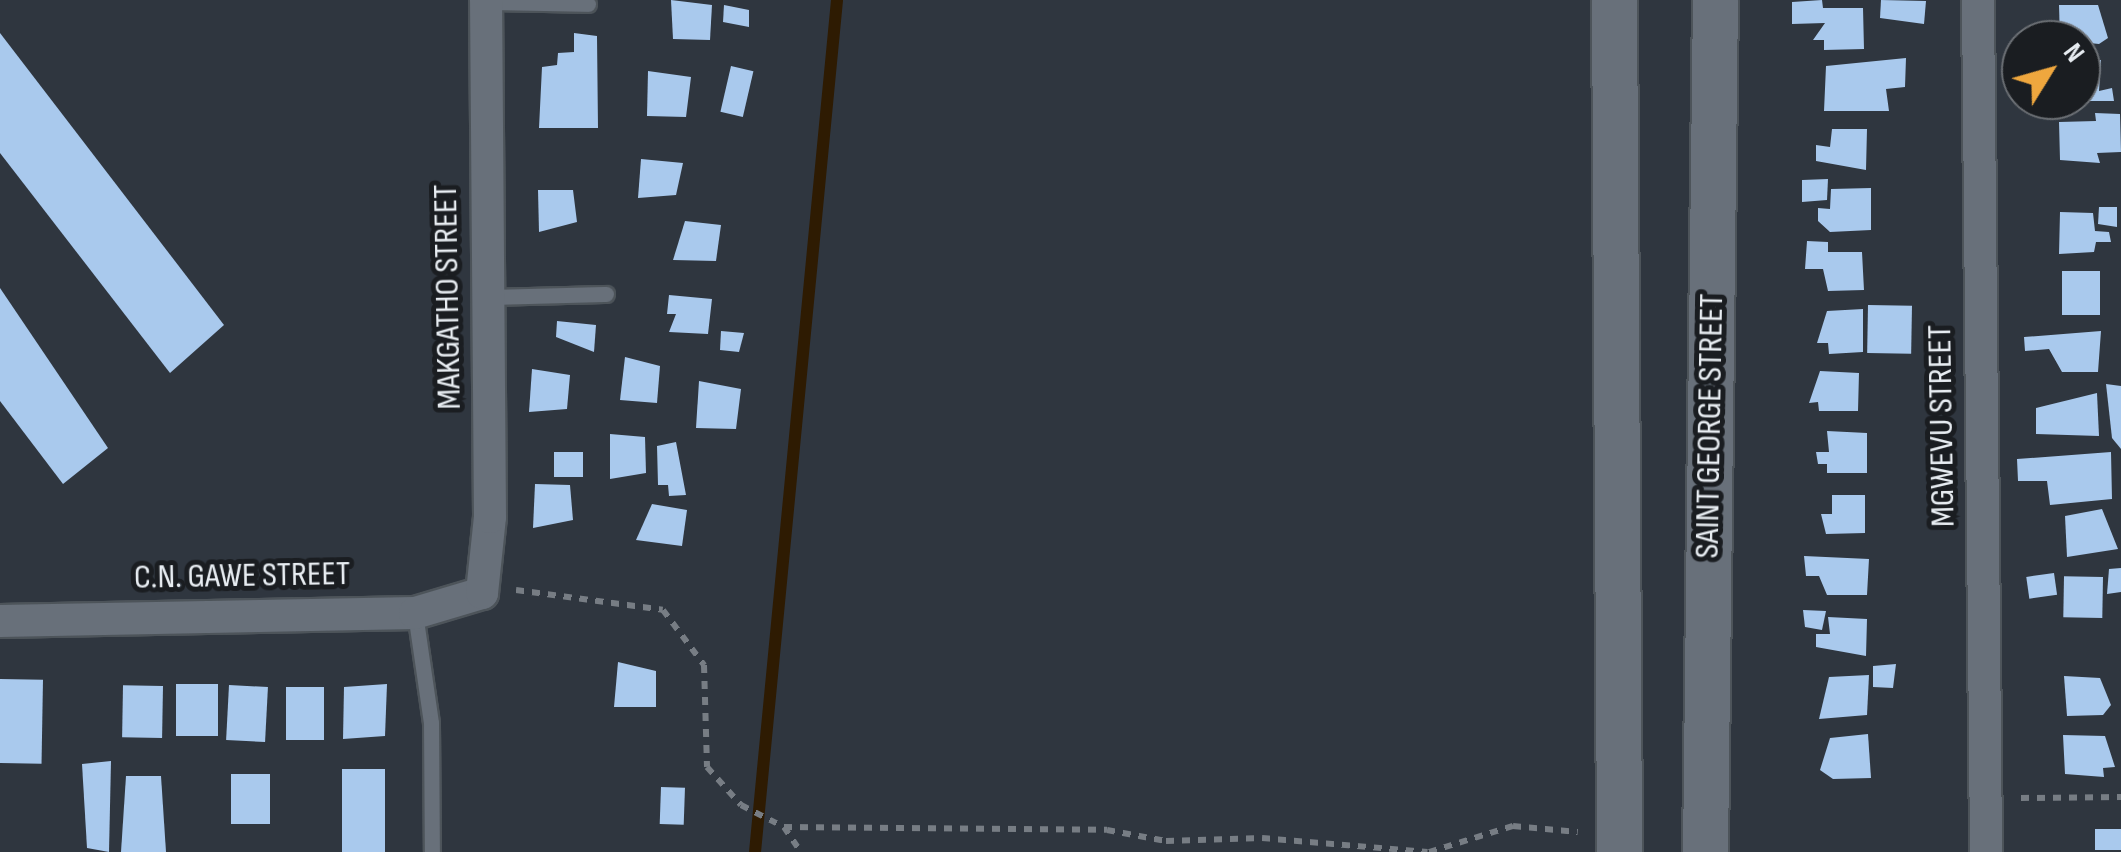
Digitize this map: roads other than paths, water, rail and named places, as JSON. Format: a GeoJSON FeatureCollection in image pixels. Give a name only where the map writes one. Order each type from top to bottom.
{"type":"FeatureCollection","features":[{"type":"Feature","properties":{"kind":"main road"},"geometry":{"type":"LineString","coordinates":[[1614,0],[1619,840]]}},
{"type":"Feature","properties":{"kind":"main road","name":"SAINT GEORGE STREET"},"geometry":{"type":"LineString","coordinates":[[1706,852],[1715,0]]}},
{"type":"Feature","properties":{"kind":"street","name":"MGWEVU STREET"},"geometry":{"type":"LineString","coordinates":[[1978,0],[1986,852]]}},
{"type":"Feature","properties":{"kind":"street","name":"MAKGATHO STREET"},"geometry":{"type":"LineString","coordinates":[[482,592],[490,562],[486,1]]}},
{"type":"Feature","properties":{"kind":"street","name":"C.N. GAWE STREET"},"geometry":{"type":"LineString","coordinates":[[0,620],[415,613],[482,592]]}},
{"type":"Feature","properties":{"kind":"lane"},"geometry":{"type":"LineString","coordinates":[[486,1],[588,4]]}},
{"type":"Feature","properties":{"kind":"lane"},"geometry":{"type":"LineString","coordinates":[[488,297],[606,294]]}},
{"type":"Feature","properties":{"kind":"lane"},"geometry":{"type":"LineString","coordinates":[[415,613],[430,723],[432,852]]}},
{"type":"Feature","properties":{"kind":"waterway"},"geometry":{"type":"LineString","coordinates":[[755,852],[837,0]]}}]}
